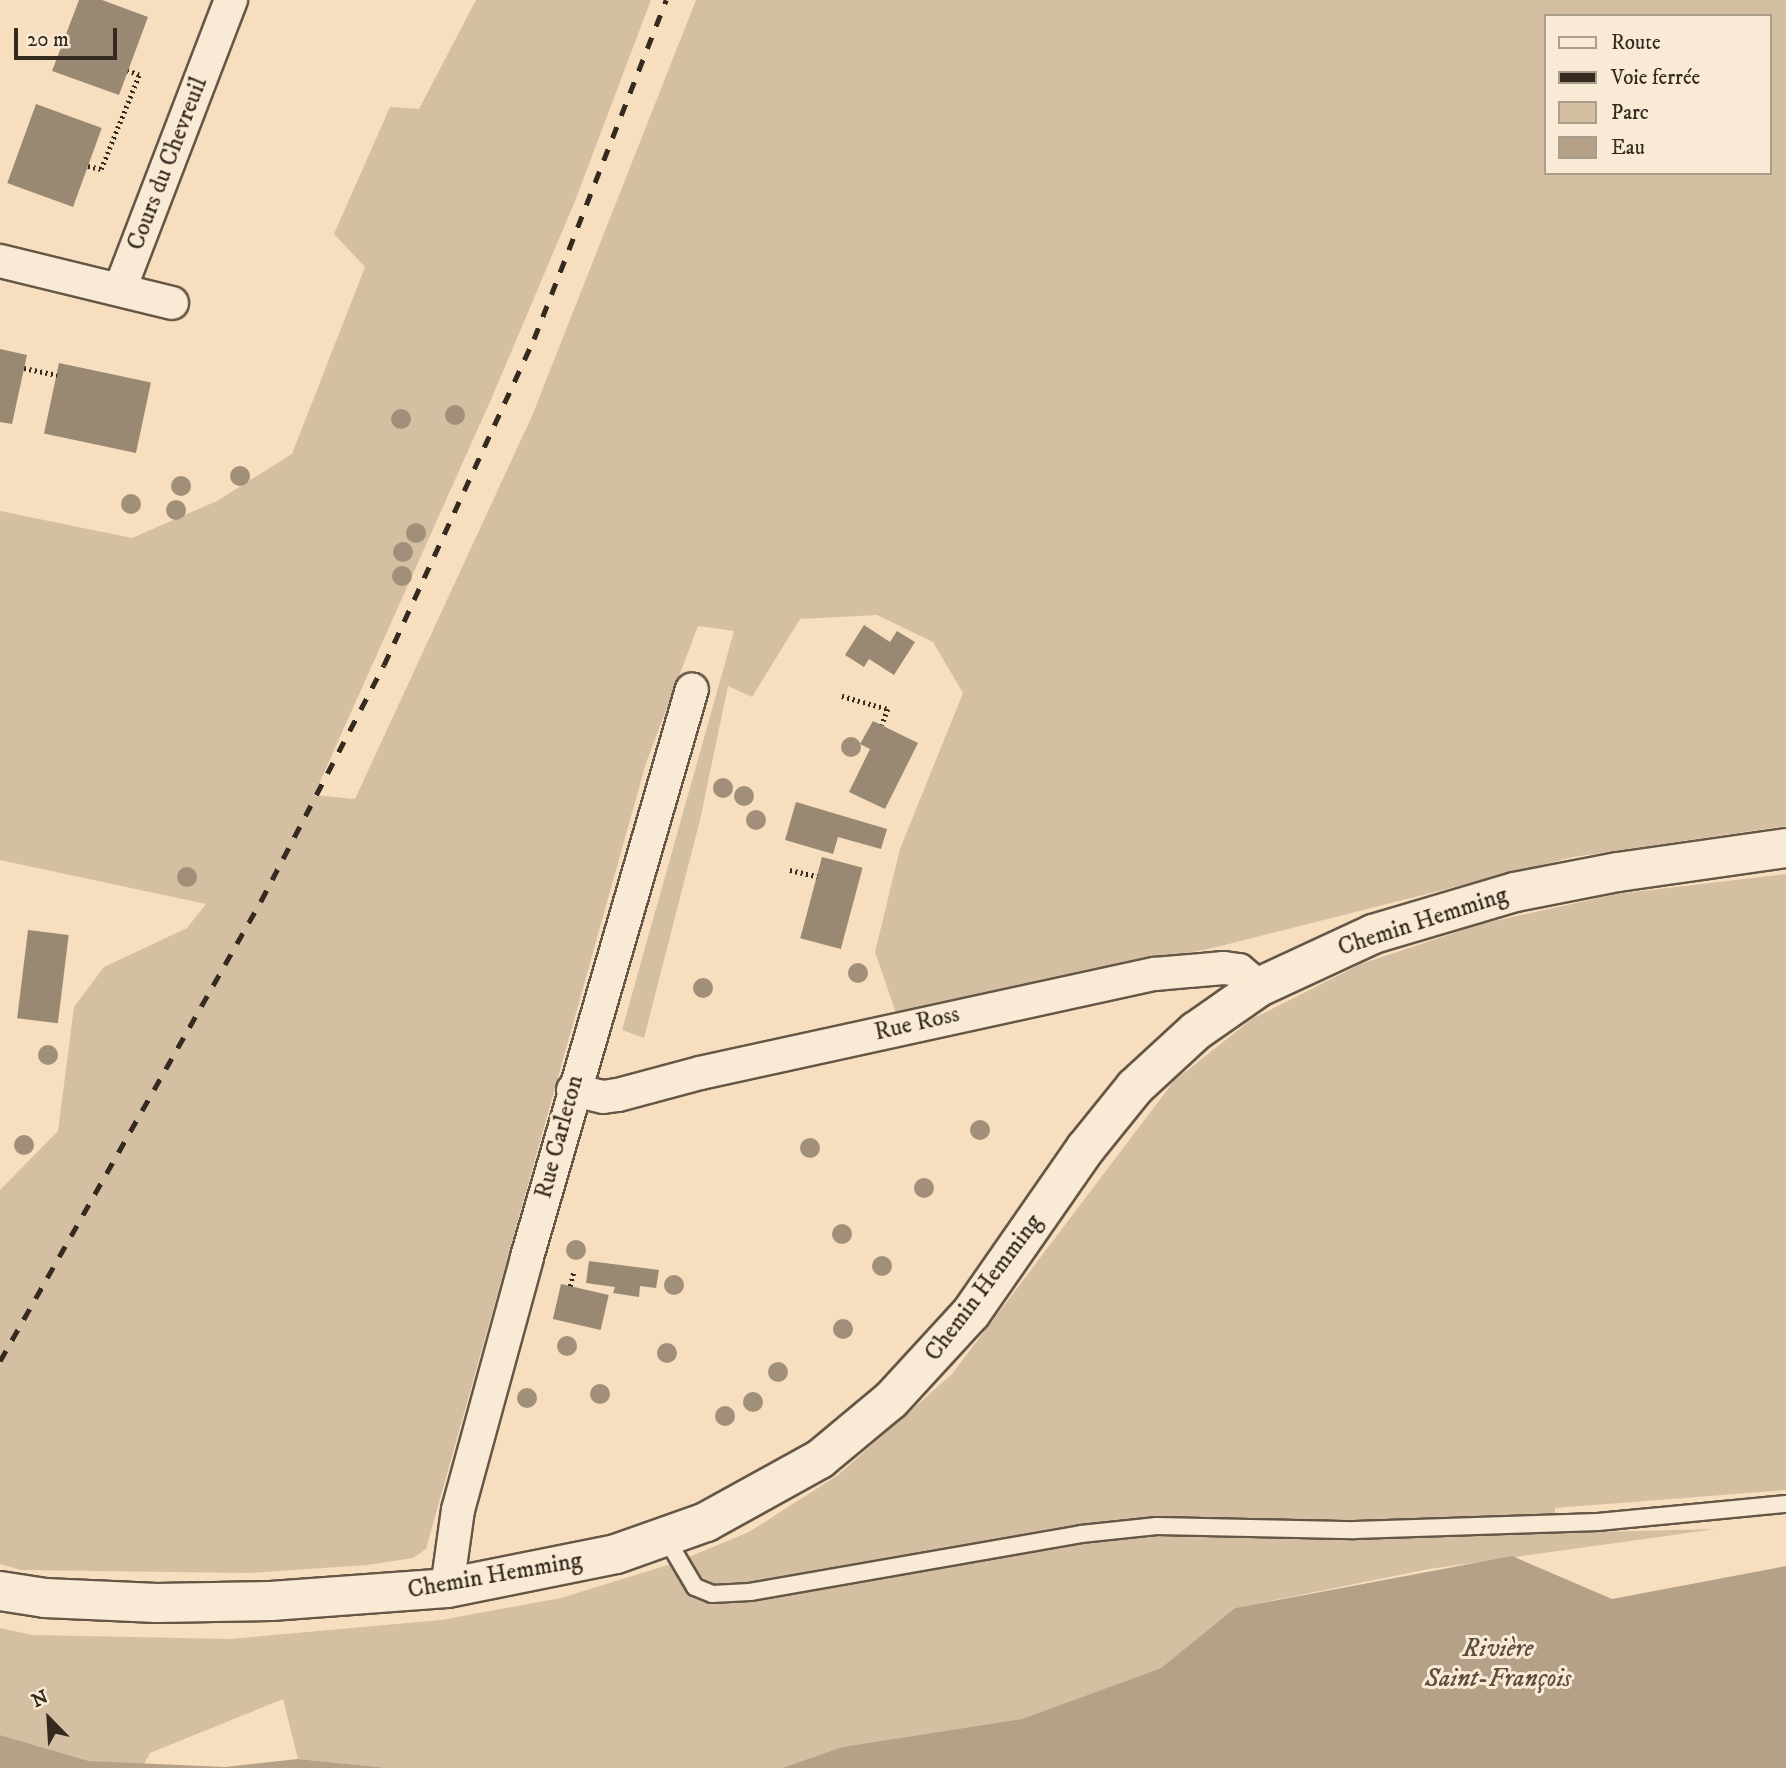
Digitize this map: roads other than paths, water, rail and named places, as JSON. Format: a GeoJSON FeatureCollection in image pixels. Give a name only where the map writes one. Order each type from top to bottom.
{"type":"FeatureCollection","features":[{"type":"Feature","properties":{"kind":"street","name":"Cours du Chevreuil"},"geometry":{"type":"LineString","coordinates":[[120,289],[232,0]]}},
{"type":"Feature","properties":{"kind":"street"},"geometry":{"type":"LineString","coordinates":[[0,261],[172,303]]}},
{"type":"Feature","properties":{"kind":"street","name":"Rue Carleton"},"geometry":{"type":"LineString","coordinates":[[447,1588],[458,1510],[572,1090],[692,690]]}},
{"type":"Feature","properties":{"kind":"street","name":"Chemin Hemming"},"geometry":{"type":"LineString","coordinates":[[0,1591],[45,1598],[157,1603],[285,1601],[447,1588],[549,1570],[666,1538],[784,1482],[829,1452],[891,1400],[971,1313],[1085,1149],[1135,1087],[1196,1031],[1259,987],[1373,934],[1492,898],[1562,881],[1786,848]]}},
{"type":"Feature","properties":{"kind":"street","name":"Rue Ross"},"geometry":{"type":"LineString","coordinates":[[572,1090],[590,1096],[618,1095],[700,1073],[1155,974],[1224,968],[1239,970],[1259,987]]}},
{"type":"Feature","properties":{"kind":"lane"},"geometry":{"type":"LineString","coordinates":[[666,1538],[695,1587],[712,1594],[750,1592],[1081,1534],[1157,1526],[1382,1530],[1598,1522],[1786,1504]]}},
{"type":"Feature","properties":{"kind":"water","name":"Rivière Saint-François"},"geometry":{"type":"Polygon","coordinates":[[[1512,1556],[1612,1599],[1786,1566],[1786,1768],[782,1768],[842,1747],[1022,1719],[1161,1668],[1235,1608],[1512,1556]]]}},
{"type":"Feature","properties":{"kind":"water"},"geometry":{"type":"Polygon","coordinates":[[[0,1735],[89,1761],[225,1767],[298,1759],[387,1768],[0,1768],[0,1735]]]}},
{"type":"Feature","properties":{"kind":"railway"},"geometry":{"type":"LineString","coordinates":[[0,1361],[261,901],[384,665],[534,339],[666,0]]}}]}
